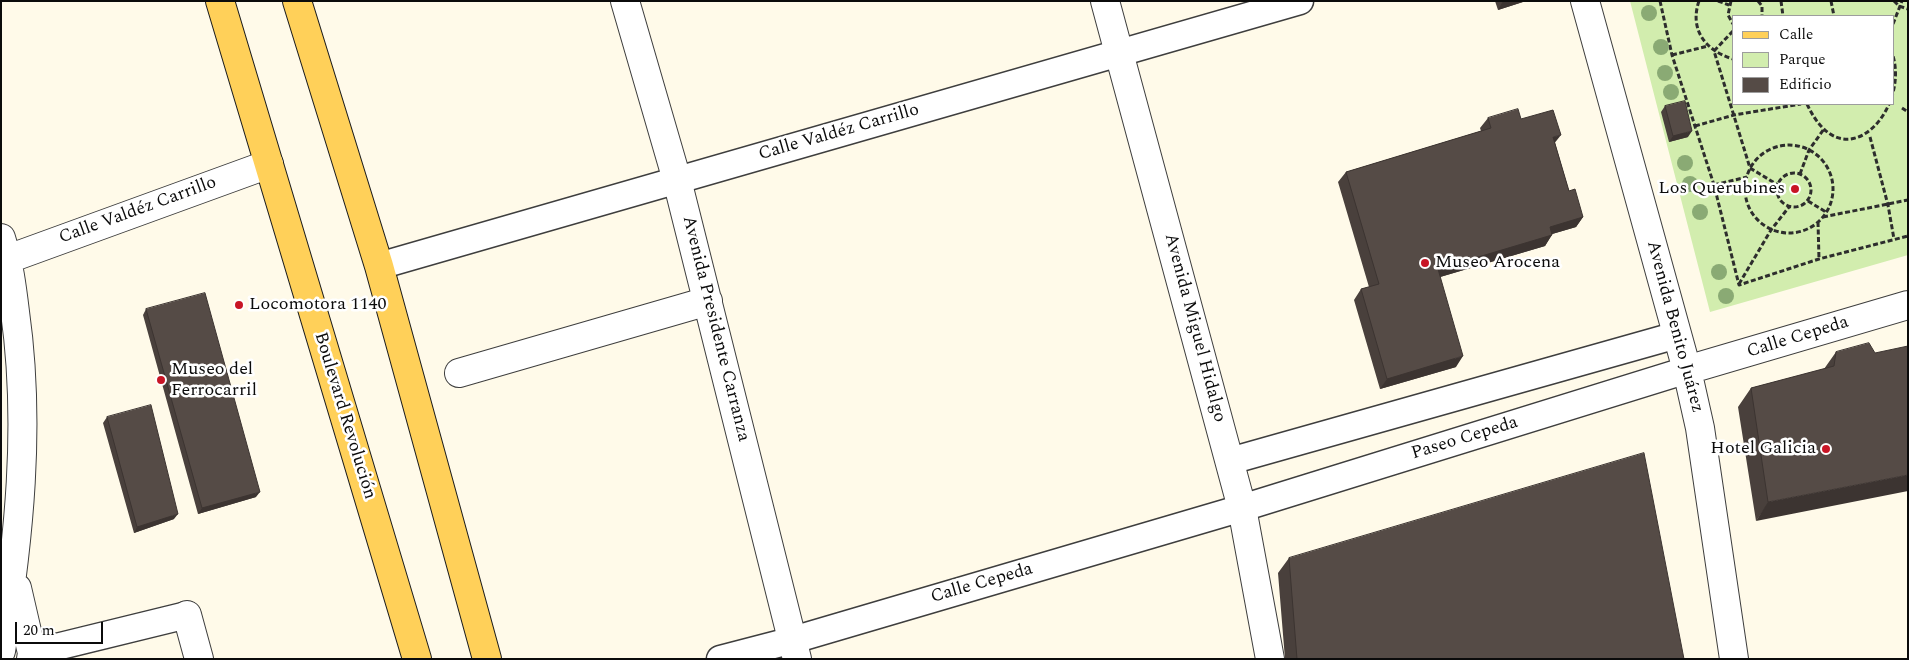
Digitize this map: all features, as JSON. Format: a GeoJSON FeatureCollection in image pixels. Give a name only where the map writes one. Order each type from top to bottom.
{"type":"FeatureCollection","features":[{"type":"Feature","properties":{"kind":"main road","name":"Boulevard Revolución"},"geometry":{"type":"LineString","coordinates":[[220,1],[417,659]]}},
{"type":"Feature","properties":{"kind":"main road"},"geometry":{"type":"LineString","coordinates":[[296,1],[379,266],[487,659]]}},
{"type":"Feature","properties":{"kind":"street","name":"Avenida Presidente Carranza"},"geometry":{"type":"LineString","coordinates":[[625,1],[677,180],[795,650]]}},
{"type":"Feature","properties":{"kind":"street","name":"Avenida Miguel Hidalgo"},"geometry":{"type":"LineString","coordinates":[[1105,1],[1242,508],[1270,659]]}},
{"type":"Feature","properties":{"kind":"street","name":"Calle Valdéz Carrillo"},"geometry":{"type":"LineString","coordinates":[[379,266],[1300,1]]}},
{"type":"Feature","properties":{"kind":"street","name":"Avenida Benito Juárez"},"geometry":{"type":"LineString","coordinates":[[1585,1],[1687,370],[1700,428],[1734,659]]}},
{"type":"Feature","properties":{"kind":"street","name":"Calle Valdéz Carrillo"},"geometry":{"type":"LineString","coordinates":[[5,248],[269,164]]}},
{"type":"Feature","properties":{"kind":"street"},"geometry":{"type":"LineString","coordinates":[[1,651],[14,574],[12,459],[20,348],[5,248]]}},
{"type":"Feature","properties":{"kind":"street"},"geometry":{"type":"LineString","coordinates":[[459,373],[708,300]]}},
{"type":"Feature","properties":{"kind":"street","name":"Calle Cepeda"},"geometry":{"type":"LineString","coordinates":[[1687,370],[1908,305]]}},
{"type":"Feature","properties":{"kind":"street"},"geometry":{"type":"LineString","coordinates":[[1230,461],[1677,335]]}},
{"type":"Feature","properties":{"kind":"street","name":"Paseo Cepeda"},"geometry":{"type":"LineString","coordinates":[[1242,508],[1687,370]]}},
{"type":"Feature","properties":{"kind":"street","name":"Calle Cepeda"},"geometry":{"type":"LineString","coordinates":[[720,659],[795,650],[1242,508]]}},
{"type":"Feature","properties":{"kind":"street"},"geometry":{"type":"LineString","coordinates":[[14,574],[32,656],[187,615],[199,659]]}},
{"type":"Feature","properties":{"kind":"path"},"geometry":{"type":"LineString","coordinates":[[1660,1],[1672,55],[1714,185],[1739,285]]}},
{"type":"Feature","properties":{"kind":"path"},"geometry":{"type":"LineString","coordinates":[[1699,1],[1696,22],[1701,35],[1708,46],[1719,55],[1732,59]]}},
{"type":"Feature","properties":{"kind":"path"},"geometry":{"type":"LineString","coordinates":[[1718,1],[1729,5]]}},
{"type":"Feature","properties":{"kind":"path"},"geometry":{"type":"LineString","coordinates":[[1731,1],[1728,15],[1732,22]]}},
{"type":"Feature","properties":{"kind":"path"},"geometry":{"type":"LineString","coordinates":[[1758,1],[1762,6],[1762,15]]}},
{"type":"Feature","properties":{"kind":"path"},"geometry":{"type":"LineString","coordinates":[[1781,1],[1783,15]]}},
{"type":"Feature","properties":{"kind":"path"},"geometry":{"type":"LineString","coordinates":[[1830,1],[1834,15]]}},
{"type":"Feature","properties":{"kind":"path"},"geometry":{"type":"LineString","coordinates":[[1894,1],[1899,6],[1908,9]]}},
{"type":"Feature","properties":{"kind":"path"},"geometry":{"type":"LineString","coordinates":[[1894,21],[1902,1]]}},
{"type":"Feature","properties":{"kind":"path"},"geometry":{"type":"LineString","coordinates":[[1714,51],[1732,32]]}},
{"type":"Feature","properties":{"kind":"path"},"geometry":{"type":"LineString","coordinates":[[1672,55],[1708,46]]}},
{"type":"Feature","properties":{"kind":"path"},"geometry":{"type":"LineString","coordinates":[[1714,51],[1750,168],[1778,185]]}},
{"type":"Feature","properties":{"kind":"path"},"geometry":{"type":"LineString","coordinates":[[1894,57],[1898,62]]}},
{"type":"Feature","properties":{"kind":"path"},"geometry":{"type":"LineString","coordinates":[[1898,115],[1905,98]]}},
{"type":"Feature","properties":{"kind":"path"},"geometry":{"type":"LineString","coordinates":[[1695,126],[1734,116],[1795,105]]}},
{"type":"Feature","properties":{"kind":"path"},"geometry":{"type":"LineString","coordinates":[[1808,105],[1813,116],[1824,129],[1837,136],[1851,139],[1875,135]]}},
{"type":"Feature","properties":{"kind":"path"},"geometry":{"type":"LineString","coordinates":[[1902,108],[1908,112]]}},
{"type":"Feature","properties":{"kind":"path"},"geometry":{"type":"LineString","coordinates":[[1800,174],[1809,150],[1824,129]]}},
{"type":"Feature","properties":{"kind":"path"},"geometry":{"type":"LineString","coordinates":[[1870,137],[1888,205],[1894,239]]}},
{"type":"Feature","properties":{"kind":"path"},"geometry":{"type":"LineString","coordinates":[[1784,145],[1799,146],[1809,150],[1823,161],[1830,174],[1833,190],[1830,204],[1823,217],[1812,227],[1798,233],[1783,234],[1771,230],[1757,220],[1749,209],[1744,195],[1746,178],[1750,168],[1758,156],[1770,148],[1784,145]]}},
{"type":"Feature","properties":{"kind":"path"},"geometry":{"type":"LineString","coordinates":[[1791,173],[1800,174],[1811,184],[1811,196],[1808,201],[1797,208],[1789,207],[1778,196],[1778,185],[1785,176],[1791,173]]}},
{"type":"Feature","properties":{"kind":"path"},"geometry":{"type":"LineString","coordinates":[[1714,185],[1746,178]]}},
{"type":"Feature","properties":{"kind":"path"},"geometry":{"type":"LineString","coordinates":[[1823,217],[1908,200]]}},
{"type":"Feature","properties":{"kind":"path"},"geometry":{"type":"LineString","coordinates":[[1808,201],[1826,212]]}},
{"type":"Feature","properties":{"kind":"path"},"geometry":{"type":"LineString","coordinates":[[1739,285],[1771,230],[1789,207]]}},
{"type":"Feature","properties":{"kind":"path"},"geometry":{"type":"LineString","coordinates":[[1818,222],[1819,260]]}},
{"type":"Feature","properties":{"kind":"path"},"geometry":{"type":"LineString","coordinates":[[1739,285],[1819,260],[1908,236]]}},
{"type":"Feature","properties":{"kind":"green space"},"geometry":{"type":"Polygon","coordinates":[[[1630,1],[1908,1],[1908,255],[1710,312],[1630,1]]]}},
{"type":"Feature","properties":{"kind":"building"},"geometry":{"type":"Polygon","coordinates":[[[1685,101],[1692,131],[1673,136],[1665,106],[1685,101]]]}},
{"type":"Feature","properties":{"kind":"building","name":"Museo Arocena"},"geometry":{"type":"Polygon","coordinates":[[[1518,109],[1521,119],[1553,110],[1561,135],[1553,137],[1569,191],[1575,189],[1583,217],[1550,227],[1552,235],[1438,269],[1463,356],[1387,379],[1361,289],[1379,284],[1346,172],[1491,128],[1488,118],[1518,109]]]}},
{"type":"Feature","properties":{"kind":"building"},"geometry":{"type":"Polygon","coordinates":[[[205,293],[260,492],[202,508],[146,309],[205,293]]]}},
{"type":"Feature","properties":{"kind":"building","name":"Hotel Galicia"},"geometry":{"type":"Polygon","coordinates":[[[1869,343],[1875,353],[1908,346],[1908,475],[1768,502],[1751,388],[1834,366],[1836,352],[1869,343]]]}},
{"type":"Feature","properties":{"kind":"building"},"geometry":{"type":"Polygon","coordinates":[[[151,405],[178,514],[137,527],[107,417],[151,405]]]}},
{"type":"Feature","properties":{"kind":"building"},"geometry":{"type":"Polygon","coordinates":[[[1644,453],[1684,659],[1297,659],[1289,558],[1644,453]]]}},
{"type":"Feature","properties":{"kind":"place","name":"Los Querubines"},"geometry":{"type":"Point","coordinates":[1795,189]}},
{"type":"Feature","properties":{"kind":"place","name":"Museo Arocena"},"geometry":{"type":"Point","coordinates":[1425,263]}},
{"type":"Feature","properties":{"kind":"place","name":"Locomotora 1140"},"geometry":{"type":"Point","coordinates":[239,305]}},
{"type":"Feature","properties":{"kind":"place","name":"Museo del Ferrocarril"},"geometry":{"type":"Point","coordinates":[161,380]}},
{"type":"Feature","properties":{"kind":"place","name":"Hotel Galicia"},"geometry":{"type":"Point","coordinates":[1826,449]}}]}
